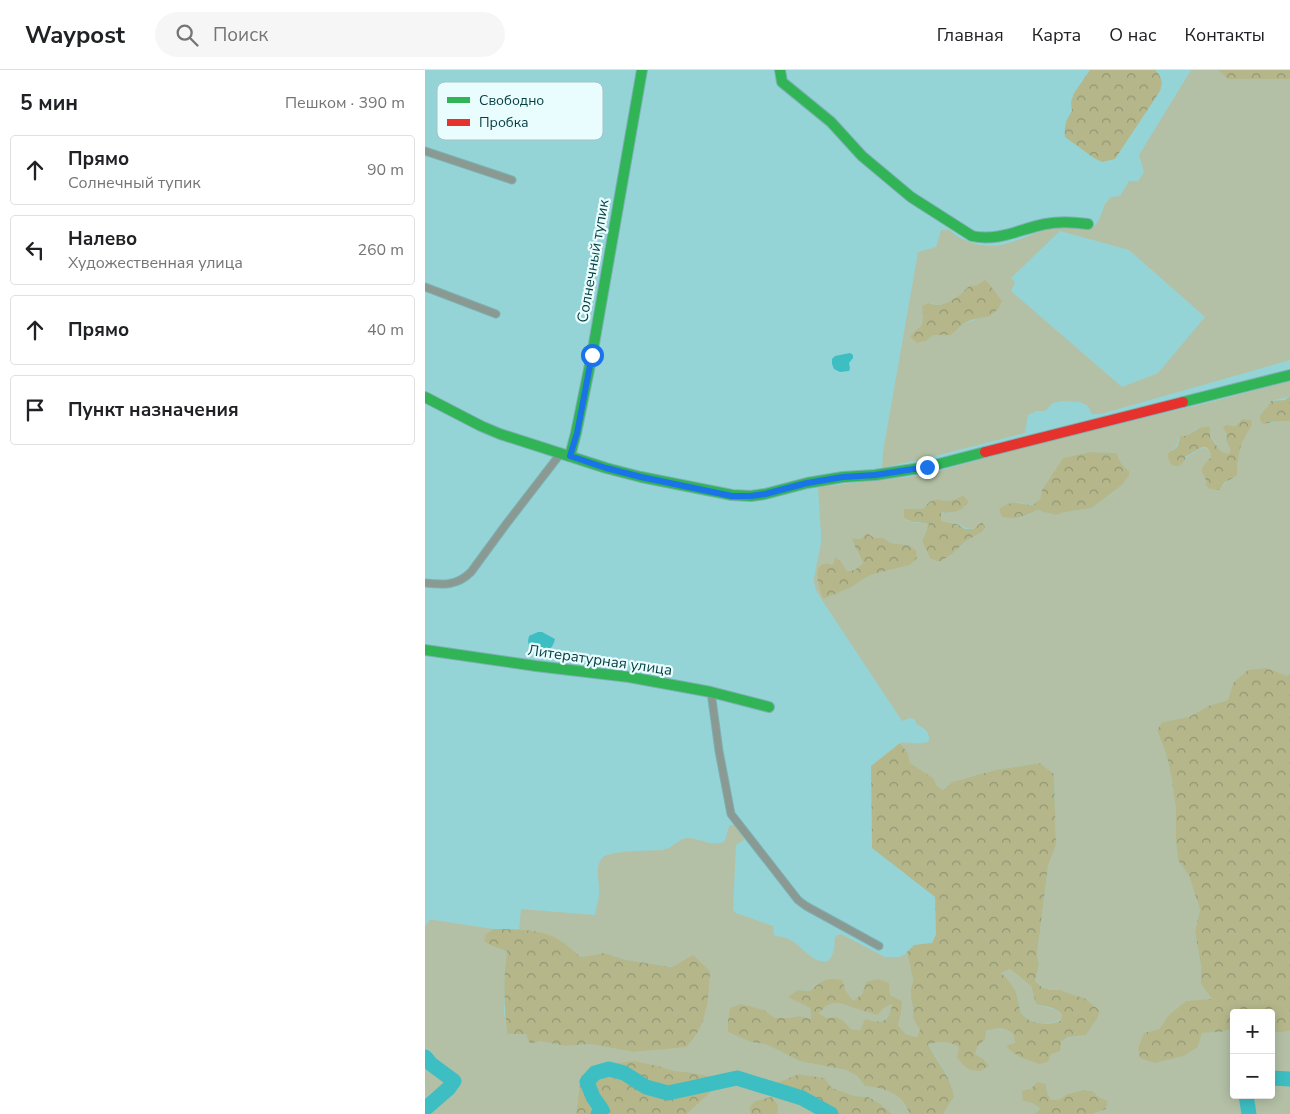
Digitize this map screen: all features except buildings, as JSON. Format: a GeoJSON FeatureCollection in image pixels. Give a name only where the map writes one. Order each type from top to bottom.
{"type":"FeatureCollection","features":[{"type":"Feature","properties":{"kind":"street","name":"Солнечный тупик"},"geometry":{"type":"LineString","coordinates":[[566,455],[577,433],[642,70]]}},
{"type":"Feature","properties":{"kind":"street"},"geometry":{"type":"LineString","coordinates":[[780,70],[782,82],[831,122],[862,156],[911,196],[973,236],[980,239],[1000,237],[1043,224],[1060,222],[1088,224]]}},
{"type":"Feature","properties":{"kind":"street"},"geometry":{"type":"LineString","coordinates":[[425,151],[512,180]]}},
{"type":"Feature","properties":{"kind":"street"},"geometry":{"type":"LineString","coordinates":[[425,287],[496,314]]}},
{"type":"Feature","properties":{"kind":"street"},"geometry":{"type":"LineString","coordinates":[[425,397],[500,434],[606,468],[732,496],[751,496],[843,477],[875,475],[927,467],[1290,375]]}},
{"type":"Feature","properties":{"kind":"street"},"geometry":{"type":"LineString","coordinates":[[425,583],[441,585],[463,580],[566,455]]}},
{"type":"Feature","properties":{"kind":"street","name":"Литературная улица"},"geometry":{"type":"LineString","coordinates":[[425,650],[629,678],[711,692],[769,707]]}},
{"type":"Feature","properties":{"kind":"street"},"geometry":{"type":"LineString","coordinates":[[711,692],[719,751],[731,814],[798,900],[879,946]]}},
{"type":"Feature","properties":{"kind":"green space"},"geometry":{"type":"Polygon","coordinates":[[[1090,70],[1155,70],[1162,82],[1160,91],[1115,159],[1102,162],[1065,137],[1065,126],[1072,111],[1071,102],[1074,93],[1090,70]]]}},
{"type":"Feature","properties":{"kind":"green space"},"geometry":{"type":"Polygon","coordinates":[[[1191,70],[1218,70],[1228,79],[1290,79],[1290,360],[1101,414],[1092,414],[1088,406],[1080,402],[1063,401],[1053,403],[1045,411],[1036,411],[1028,415],[1025,433],[882,468],[883,452],[918,252],[936,247],[941,230],[950,230],[962,239],[970,242],[994,246],[1016,241],[1060,226],[1091,229],[1098,222],[1105,204],[1111,197],[1120,196],[1129,181],[1138,181],[1144,172],[1139,155],[1191,70]],[[1060,231],[1011,278],[1015,282],[1011,291],[1122,387],[1158,373],[1205,317],[1129,250],[1060,231]],[[985,281],[969,286],[959,295],[942,305],[930,303],[923,315],[922,325],[916,330],[926,341],[933,335],[951,335],[963,324],[980,318],[1001,301],[985,281]]]}},
{"type":"Feature","properties":{"kind":"green space"},"geometry":{"type":"Polygon","coordinates":[[[1218,70],[1290,70],[1290,79],[1228,79],[1218,70]]]}},
{"type":"Feature","properties":{"kind":"green space"},"geometry":{"type":"Polygon","coordinates":[[[985,280],[1002,301],[998,309],[990,316],[971,320],[963,324],[951,335],[933,335],[926,341],[917,343],[910,337],[922,325],[922,306],[929,303],[941,305],[959,295],[969,286],[977,285],[985,280]]]}},
{"type":"Feature","properties":{"kind":"green space"},"geometry":{"type":"Polygon","coordinates":[[[1290,381],[1290,396],[1270,402],[1260,416],[1268,423],[1290,421],[1290,674],[1287,676],[1233,683],[1228,700],[1208,706],[1189,717],[1162,722],[1157,730],[1167,757],[1172,781],[1176,810],[1178,860],[1189,876],[1200,910],[1195,931],[1201,966],[1201,984],[1213,999],[1168,1016],[1159,1029],[1144,1033],[1155,1063],[1184,1056],[1198,1047],[1202,1033],[1221,1032],[1230,1029],[1230,1099],[1275,1099],[1275,1033],[1290,1031],[1290,1114],[1092,1114],[1106,1109],[1108,1101],[1092,1091],[1084,1090],[1067,1094],[1060,1099],[1051,1100],[1046,1084],[1023,1101],[1032,1103],[1040,1110],[1035,1114],[943,1114],[954,1097],[947,1075],[928,1044],[943,1041],[950,1042],[975,1055],[986,1031],[1000,1028],[1013,1034],[1015,1043],[1051,1054],[1066,1039],[1086,1035],[1097,1019],[1099,1011],[1086,1001],[1071,994],[1047,989],[1035,981],[1039,964],[1037,955],[1048,866],[1056,845],[1054,774],[1040,763],[995,770],[952,782],[943,790],[937,786],[932,778],[910,763],[908,753],[900,743],[929,741],[927,732],[916,724],[915,720],[910,718],[902,721],[816,590],[814,578],[821,543],[818,487],[924,475],[1045,442],[1290,381]],[[1242,419],[1235,426],[1231,425],[1226,431],[1226,440],[1231,453],[1223,453],[1212,438],[1197,428],[1190,435],[1178,439],[1178,443],[1171,450],[1184,460],[1200,449],[1207,448],[1211,457],[1203,469],[1207,482],[1223,486],[1236,475],[1241,445],[1252,425],[1242,419]],[[1090,452],[1064,458],[1042,490],[1040,499],[1033,505],[1016,502],[1020,518],[1037,510],[1056,515],[1092,508],[1122,485],[1125,468],[1117,453],[1090,452]],[[963,495],[954,500],[945,501],[937,499],[929,502],[923,509],[905,509],[904,518],[913,522],[929,524],[922,541],[952,554],[966,541],[982,532],[978,526],[969,529],[956,523],[940,521],[941,512],[956,511],[968,502],[963,495]],[[852,538],[863,563],[855,570],[847,571],[835,556],[833,565],[824,564],[823,599],[850,588],[874,574],[910,565],[916,550],[908,545],[891,543],[883,538],[852,538]]]}},
{"type":"Feature","properties":{"kind":"green space"},"geometry":{"type":"Polygon","coordinates":[[[1290,396],[1290,421],[1263,424],[1260,416],[1271,401],[1285,400],[1290,396]]]}},
{"type":"Feature","properties":{"kind":"green space"},"geometry":{"type":"Polygon","coordinates":[[[1242,419],[1251,420],[1252,425],[1241,445],[1237,475],[1225,482],[1219,490],[1210,489],[1206,486],[1202,473],[1202,468],[1211,457],[1207,448],[1201,448],[1186,456],[1179,466],[1170,463],[1168,454],[1177,447],[1181,436],[1189,435],[1197,429],[1205,427],[1210,427],[1210,437],[1221,451],[1230,453],[1226,440],[1227,435],[1223,427],[1227,425],[1235,426],[1242,419]]]}},
{"type":"Feature","properties":{"kind":"green space"},"geometry":{"type":"Polygon","coordinates":[[[1090,452],[1117,453],[1121,463],[1129,471],[1129,475],[1122,485],[1092,508],[1056,515],[1037,510],[1020,517],[1002,517],[999,509],[1008,504],[1033,505],[1040,499],[1042,490],[1063,458],[1090,452]]]}},
{"type":"Feature","properties":{"kind":"green space"},"geometry":{"type":"Polygon","coordinates":[[[963,495],[969,502],[957,511],[941,512],[941,521],[957,524],[965,529],[973,529],[982,522],[985,527],[982,532],[966,541],[952,554],[939,562],[930,558],[922,541],[929,524],[907,520],[904,518],[904,509],[923,509],[929,502],[937,499],[945,501],[954,500],[963,495]]]}},
{"type":"Feature","properties":{"kind":"green space"},"geometry":{"type":"Polygon","coordinates":[[[867,533],[874,538],[883,538],[891,543],[908,545],[916,550],[917,558],[910,565],[874,574],[850,588],[823,599],[817,580],[820,566],[824,564],[833,565],[835,556],[847,571],[855,570],[863,563],[852,538],[861,539],[867,533]]]}},
{"type":"Feature","properties":{"kind":"green space"},"geometry":{"type":"Polygon","coordinates":[[[1266,668],[1287,676],[1290,674],[1290,1031],[1275,1033],[1275,1009],[1230,1009],[1230,1029],[1221,1032],[1202,1033],[1198,1047],[1184,1056],[1155,1063],[1140,1058],[1138,1048],[1144,1033],[1159,1029],[1168,1016],[1186,1001],[1212,999],[1201,984],[1201,966],[1195,931],[1200,910],[1189,876],[1178,860],[1176,810],[1172,781],[1167,757],[1157,730],[1162,722],[1189,717],[1208,706],[1228,700],[1233,683],[1248,670],[1266,668]]]}},
{"type":"Feature","properties":{"kind":"green space"},"geometry":{"type":"Polygon","coordinates":[[[900,743],[908,753],[910,763],[933,778],[937,786],[943,790],[952,782],[995,770],[1040,763],[1054,774],[1056,845],[1048,866],[1037,955],[1039,964],[1035,981],[1042,987],[1050,990],[1060,990],[1086,999],[1100,1011],[1086,1035],[1068,1037],[1061,1042],[1060,1051],[1051,1054],[1048,1062],[1039,1064],[1012,1052],[1006,1046],[1015,1043],[1013,1034],[1003,1029],[986,1031],[985,1039],[978,1046],[975,1054],[989,1066],[980,1071],[970,1070],[962,1064],[957,1057],[959,1047],[944,1042],[928,1044],[947,1075],[954,1097],[943,1114],[910,1114],[903,1101],[898,1097],[886,1090],[865,1086],[857,1076],[846,1070],[799,1061],[765,1044],[751,1042],[728,1032],[730,1008],[741,1004],[764,1010],[775,1018],[799,1016],[811,1019],[810,1008],[788,997],[798,990],[810,991],[824,981],[836,979],[842,980],[846,991],[853,1001],[862,994],[866,982],[878,979],[889,983],[890,995],[902,1001],[898,1025],[906,1034],[917,1037],[920,1030],[913,1018],[911,989],[913,980],[907,952],[914,945],[932,943],[936,934],[935,897],[872,848],[871,766],[900,743]],[[1010,969],[1001,973],[1014,988],[1020,1011],[1025,1017],[1035,1022],[1047,1024],[1061,1020],[1062,1015],[1056,1010],[1036,1004],[1031,986],[1010,969]],[[834,1003],[826,1006],[819,1013],[827,1018],[836,1017],[844,1021],[851,1029],[860,1030],[866,1019],[877,1022],[887,1018],[892,1004],[884,1008],[877,1015],[834,1003]]]}},
{"type":"Feature","properties":{"kind":"green space"},"geometry":{"type":"Polygon","coordinates":[[[730,825],[735,825],[744,840],[736,845],[733,910],[736,913],[773,926],[774,935],[792,941],[818,960],[829,960],[834,949],[835,938],[841,934],[885,957],[899,957],[907,952],[913,980],[911,998],[913,1018],[921,1030],[917,1037],[906,1034],[898,1025],[901,1001],[866,982],[862,994],[853,1002],[846,991],[819,984],[810,991],[798,990],[789,997],[810,1008],[811,1020],[799,1016],[775,1018],[764,1010],[730,1008],[729,1032],[751,1042],[765,1044],[799,1061],[846,1070],[857,1076],[865,1086],[886,1090],[898,1097],[903,1101],[910,1114],[891,1114],[879,1103],[868,1097],[855,1096],[832,1088],[823,1078],[800,1074],[780,1094],[820,1105],[838,1114],[780,1114],[749,1108],[751,1114],[687,1114],[717,1086],[708,1077],[662,1067],[581,1075],[576,1114],[425,1114],[425,926],[430,920],[493,929],[486,934],[492,946],[507,951],[504,1012],[507,1034],[526,1034],[540,1041],[565,1046],[590,1044],[633,1052],[659,1049],[673,967],[626,960],[604,953],[581,957],[545,934],[519,930],[521,909],[595,915],[599,895],[598,866],[606,855],[621,852],[662,850],[686,838],[708,843],[724,842],[730,825]]]}},
{"type":"Feature","properties":{"kind":"green space"},"geometry":{"type":"Polygon","coordinates":[[[493,929],[523,930],[552,936],[581,957],[604,953],[626,960],[672,967],[693,955],[710,971],[708,1002],[703,1021],[686,1047],[633,1052],[590,1044],[565,1046],[540,1041],[530,1044],[526,1034],[507,1034],[504,992],[507,951],[484,941],[486,934],[493,929]]]}},
{"type":"Feature","properties":{"kind":"green space"},"geometry":{"type":"Polygon","coordinates":[[[1010,969],[1031,986],[1036,1004],[1056,1010],[1062,1015],[1061,1019],[1047,1024],[1035,1022],[1025,1017],[1020,1010],[1017,995],[1001,973],[1010,969]]]}},
{"type":"Feature","properties":{"kind":"green space"},"geometry":{"type":"Polygon","coordinates":[[[834,1003],[877,1014],[892,1004],[889,1015],[886,1018],[880,1021],[864,1021],[860,1030],[851,1029],[844,1021],[836,1018],[827,1018],[819,1013],[826,1006],[834,1003]]]}},
{"type":"Feature","properties":{"kind":"green space"},"geometry":{"type":"Polygon","coordinates":[[[634,1061],[674,1071],[708,1076],[717,1086],[687,1114],[576,1114],[581,1075],[611,1064],[634,1061]]]}},
{"type":"Feature","properties":{"kind":"green space"},"geometry":{"type":"Polygon","coordinates":[[[799,1074],[824,1078],[832,1088],[855,1096],[868,1097],[879,1103],[891,1114],[838,1114],[820,1105],[780,1094],[777,1083],[799,1074]]]}},
{"type":"Feature","properties":{"kind":"green space"},"geometry":{"type":"Polygon","coordinates":[[[1037,1082],[1046,1084],[1051,1100],[1060,1099],[1067,1094],[1084,1090],[1092,1091],[1108,1101],[1106,1109],[1092,1114],[1035,1114],[1040,1109],[1032,1103],[1023,1101],[1022,1091],[1031,1089],[1037,1082]]]}},
{"type":"Feature","properties":{"kind":"green space"},"geometry":{"type":"Polygon","coordinates":[[[772,1097],[778,1105],[777,1113],[780,1114],[751,1114],[749,1108],[755,1101],[772,1097]]]}},
{"type":"Feature","properties":{"kind":"water"},"geometry":{"type":"Polygon","coordinates":[[[850,353],[853,355],[853,358],[849,363],[849,371],[840,372],[834,369],[832,359],[835,356],[850,353]]]}},
{"type":"Feature","properties":{"kind":"water"},"geometry":{"type":"Polygon","coordinates":[[[542,632],[555,639],[554,644],[549,650],[539,652],[530,650],[529,636],[542,632]]]}},
{"type":"Feature","properties":{"kind":"waterway"},"geometry":{"type":"LineString","coordinates":[[425,1057],[431,1064],[454,1081],[449,1088],[425,1109]]}},
{"type":"Feature","properties":{"kind":"waterway"},"geometry":{"type":"LineString","coordinates":[[598,1114],[602,1110],[593,1097],[587,1082],[595,1073],[609,1069],[624,1073],[646,1087],[668,1093],[737,1078],[802,1098],[831,1114]]}},
{"type":"Feature","properties":{"kind":"waterway"},"geometry":{"type":"LineString","coordinates":[[1275,1078],[1290,1079]]}},
{"type":"Feature","properties":{"kind":"waterway"},"geometry":{"type":"LineString","coordinates":[[1247,1099],[1249,1114]]}},
{"type":"Feature","properties":{"kind":"traffic: fast"},"geometry":{"type":"LineString","coordinates":[[570,456],[592,355],[642,70]]}},
{"type":"Feature","properties":{"kind":"traffic: fast"},"geometry":{"type":"LineString","coordinates":[[780,70],[782,82],[831,122],[862,156],[911,197],[972,236],[1000,236],[1056,222],[1088,224]]}},
{"type":"Feature","properties":{"kind":"traffic: fast"},"geometry":{"type":"LineString","coordinates":[[1183,402],[1290,375]]}},
{"type":"Feature","properties":{"kind":"traffic: fast"},"geometry":{"type":"LineString","coordinates":[[425,397],[500,434],[606,468],[732,495],[751,496],[765,494],[807,483],[927,467],[985,452]]}},
{"type":"Feature","properties":{"kind":"traffic: fast"},"geometry":{"type":"LineString","coordinates":[[425,650],[629,677],[711,692],[769,707]]}},
{"type":"Feature","properties":{"kind":"traffic: jam"},"geometry":{"type":"LineString","coordinates":[[985,452],[1183,402]]}},
{"type":"Feature","properties":{"kind":"route"},"geometry":{"type":"LineString","coordinates":[[592,355],[577,433],[570,456],[641,477],[732,496],[765,494],[807,483],[927,467]]}}]}
